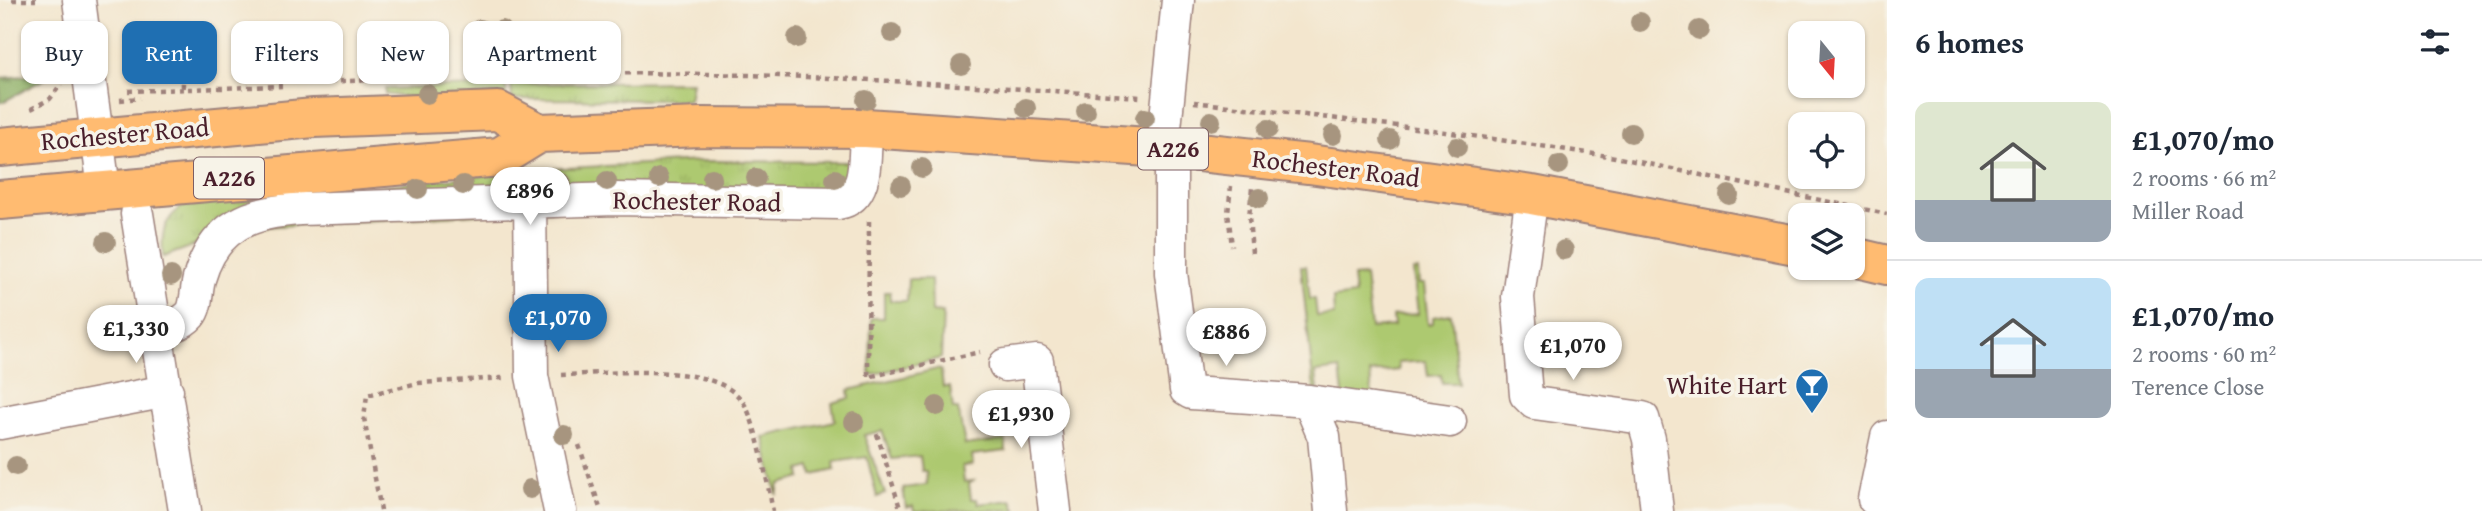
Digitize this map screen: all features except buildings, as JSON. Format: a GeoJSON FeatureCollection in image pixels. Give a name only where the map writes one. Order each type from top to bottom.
{"type":"FeatureCollection","features":[{"type":"Feature","properties":{"kind":"main road","name":"Rochester Road"},"geometry":{"type":"LineString","coordinates":[[0,147],[314,118],[498,111],[539,133]]}},
{"type":"Feature","properties":{"kind":"main road","name":"Rochester Road"},"geometry":{"type":"LineString","coordinates":[[0,200],[500,157],[539,133],[701,127],[866,128],[1167,148],[1309,164],[1532,195],[1788,244]]}},
{"type":"Feature","properties":{"kind":"main road"},"geometry":{"type":"LineString","coordinates":[[1865,260],[1887,265]]}},
{"type":"Feature","properties":{"kind":"street"},"geometry":{"type":"LineString","coordinates":[[79,0],[104,189]]}},
{"type":"Feature","properties":{"kind":"street"},"geometry":{"type":"LineString","coordinates":[[1178,0],[1167,148],[1173,298],[1186,390],[1191,393],[1309,401],[1450,421]]}},
{"type":"Feature","properties":{"kind":"street","name":"Rochester Road"},"geometry":{"type":"LineString","coordinates":[[156,329],[181,322],[192,313],[200,277],[210,250],[231,227],[257,214],[530,201],[844,202],[856,194],[860,187],[866,128]]}},
{"type":"Feature","properties":{"kind":"street"},"geometry":{"type":"LineString","coordinates":[[1532,195],[1518,297],[1526,395],[1534,403],[1643,418],[1649,439],[1657,510]]}},
{"type":"Feature","properties":{"kind":"street"},"geometry":{"type":"LineString","coordinates":[[530,201],[532,376],[560,511]]}},
{"type":"Feature","properties":{"kind":"street"},"geometry":{"type":"LineString","coordinates":[[138,214],[185,511]]}},
{"type":"Feature","properties":{"kind":"street"},"geometry":{"type":"LineString","coordinates":[[997,358],[1037,361],[1055,511]]}},
{"type":"Feature","properties":{"kind":"street"},"geometry":{"type":"LineString","coordinates":[[0,423],[167,391]]}},
{"type":"Feature","properties":{"kind":"street"},"geometry":{"type":"LineString","coordinates":[[1309,401],[1324,437],[1331,511]]}},
{"type":"Feature","properties":{"kind":"street"},"geometry":{"type":"LineString","coordinates":[[1874,499],[1887,437]]}},
{"type":"Feature","properties":{"kind":"path"},"geometry":{"type":"LineString","coordinates":[[12,0],[36,0]]}},
{"type":"Feature","properties":{"kind":"path"},"geometry":{"type":"LineString","coordinates":[[183,84],[183,88]]}},
{"type":"Feature","properties":{"kind":"path"},"geometry":{"type":"LineString","coordinates":[[128,91],[263,84],[290,86]]}},
{"type":"Feature","properties":{"kind":"path"},"geometry":{"type":"LineString","coordinates":[[1231,185],[1228,213],[1232,246]]}},
{"type":"Feature","properties":{"kind":"path"},"geometry":{"type":"LineString","coordinates":[[1252,187],[1249,217],[1252,253]]}},
{"type":"Feature","properties":{"kind":"path"},"geometry":{"type":"LineString","coordinates":[[866,212],[868,377],[997,358]]}},
{"type":"Feature","properties":{"kind":"path"},"geometry":{"type":"LineString","coordinates":[[381,511],[364,418],[367,395],[418,383],[532,376],[675,372],[697,376],[730,390],[741,398],[749,413],[773,511]]}},
{"type":"Feature","properties":{"kind":"path"},"geometry":{"type":"LineString","coordinates":[[877,435],[901,511]]}},
{"type":"Feature","properties":{"kind":"green space"},"geometry":{"type":"Polygon","coordinates":[[[21,76],[21,84],[35,84],[0,102],[0,78],[21,76]]]}},
{"type":"Feature","properties":{"kind":"green space"},"geometry":{"type":"Polygon","coordinates":[[[692,82],[689,100],[512,99],[511,84],[692,82]]]}},
{"type":"Feature","properties":{"kind":"green space"},"geometry":{"type":"Polygon","coordinates":[[[506,85],[506,98],[441,102],[385,94],[385,89],[506,85]]]}},
{"type":"Feature","properties":{"kind":"green space"},"geometry":{"type":"Polygon","coordinates":[[[702,161],[849,162],[853,172],[839,192],[209,230],[196,245],[163,257],[162,241],[167,222],[183,206],[547,169],[702,161]]]}},
{"type":"Feature","properties":{"kind":"green space"},"geometry":{"type":"Polygon","coordinates":[[[1301,266],[1306,266],[1310,299],[1315,299],[1317,316],[1334,315],[1333,298],[1355,295],[1353,277],[1365,276],[1371,328],[1394,326],[1393,316],[1418,314],[1413,271],[1418,270],[1419,284],[1424,284],[1428,324],[1433,323],[1433,317],[1451,314],[1458,383],[1442,383],[1441,375],[1428,376],[1426,361],[1398,363],[1399,370],[1370,373],[1372,397],[1344,401],[1340,369],[1316,372],[1318,390],[1314,390],[1301,266]]]}},
{"type":"Feature","properties":{"kind":"green space"},"geometry":{"type":"Polygon","coordinates":[[[908,279],[931,279],[932,312],[943,313],[941,358],[870,375],[871,318],[884,318],[884,292],[890,292],[890,301],[907,301],[908,279]]]}},
{"type":"Feature","properties":{"kind":"green space"},"geometry":{"type":"Polygon","coordinates":[[[941,370],[943,387],[950,387],[953,409],[958,409],[965,445],[1005,440],[1006,451],[972,455],[973,465],[962,466],[964,482],[973,481],[969,484],[971,499],[977,499],[978,504],[1012,500],[1016,510],[914,511],[913,506],[906,508],[903,488],[927,485],[926,471],[922,471],[920,456],[892,459],[882,431],[864,435],[885,494],[877,497],[867,457],[834,462],[835,470],[813,475],[811,467],[800,470],[801,478],[779,484],[777,495],[763,437],[835,421],[832,403],[850,398],[849,390],[941,370]]]}},
{"type":"Feature","properties":{"kind":"place","name":"White Hart"},"geometry":{"type":"Point","coordinates":[1812,415]}}]}
